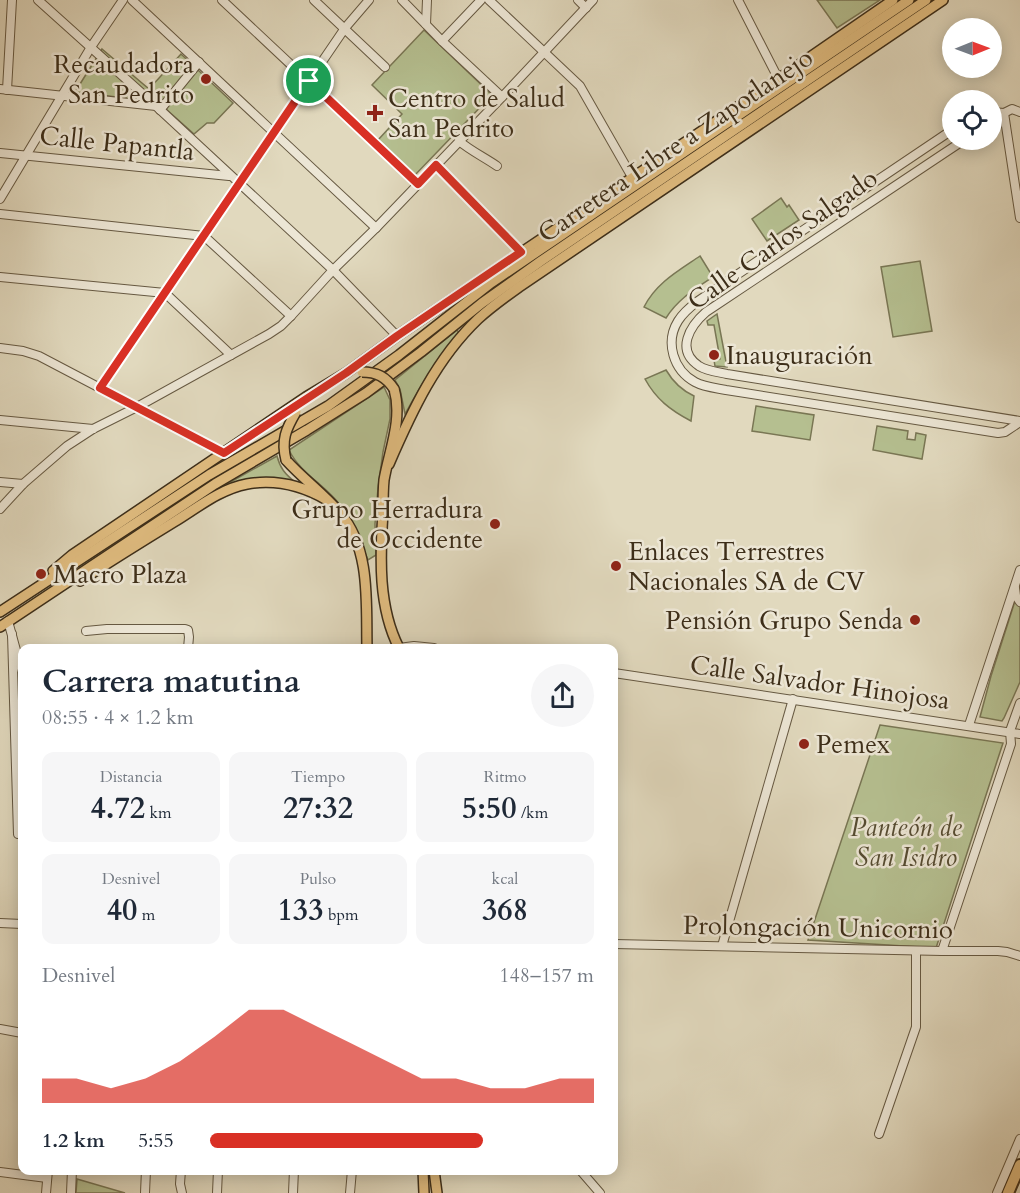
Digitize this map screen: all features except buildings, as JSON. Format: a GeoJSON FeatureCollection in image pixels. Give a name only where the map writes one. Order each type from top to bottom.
{"type":"FeatureCollection","features":[{"type":"Feature","properties":{"kind":"highway"},"geometry":{"type":"LineString","coordinates":[[1008,1193],[1020,1165]]}},
{"type":"Feature","properties":{"kind":"main road","name":"Carretera Libre a Zapotlanejo"},"geometry":{"type":"LineString","coordinates":[[19,599],[72,555],[346,373],[397,336],[893,0]]}},
{"type":"Feature","properties":{"kind":"main road","name":"Carretera Libre a Zapotlanejo"},"geometry":{"type":"LineString","coordinates":[[0,612],[209,475],[328,406],[403,352],[491,283],[909,0]]}},
{"type":"Feature","properties":{"kind":"main road","name":"Carretera Libre a Zapotlanejo"},"geometry":{"type":"LineString","coordinates":[[8,622],[215,484],[366,393],[482,303],[926,0]]}},
{"type":"Feature","properties":{"kind":"main road","name":"Carretera Libre a Zapotlanejo"},"geometry":{"type":"LineString","coordinates":[[389,464],[420,396],[440,363],[453,345],[480,317],[519,287],[943,0]]}},
{"type":"Feature","properties":{"kind":"main road"},"geometry":{"type":"LineString","coordinates":[[610,214],[696,166]]}},
{"type":"Feature","properties":{"kind":"main road"},"geometry":{"type":"LineString","coordinates":[[346,373],[362,372],[385,377],[394,389],[397,398],[397,413],[389,464],[384,480],[382,527],[382,577],[387,617],[397,644]]}},
{"type":"Feature","properties":{"kind":"main road"},"geometry":{"type":"LineString","coordinates":[[306,398],[285,436],[283,448],[286,460],[341,514],[353,533],[361,555],[365,581],[367,644]]}},
{"type":"Feature","properties":{"kind":"main road"},"geometry":{"type":"LineString","coordinates":[[8,622],[33,610],[226,491],[247,484],[268,482],[301,488],[327,500]]}},
{"type":"Feature","properties":{"kind":"main road"},"geometry":{"type":"LineString","coordinates":[[423,1175],[424,1193]]}},
{"type":"Feature","properties":{"kind":"main road"},"geometry":{"type":"LineString","coordinates":[[435,1175],[437,1193]]}},
{"type":"Feature","properties":{"kind":"street"},"geometry":{"type":"LineString","coordinates":[[12,0],[3,89],[158,108]]}},
{"type":"Feature","properties":{"kind":"street"},"geometry":{"type":"LineString","coordinates":[[38,0],[333,270],[397,336]]}},
{"type":"Feature","properties":{"kind":"street"},"geometry":{"type":"LineString","coordinates":[[0,199],[91,47],[123,0]]}},
{"type":"Feature","properties":{"kind":"street"},"geometry":{"type":"LineString","coordinates":[[132,0],[376,228]]}},
{"type":"Feature","properties":{"kind":"street"},"geometry":{"type":"LineString","coordinates":[[222,0],[418,184]]}},
{"type":"Feature","properties":{"kind":"street"},"geometry":{"type":"LineString","coordinates":[[314,0],[385,67]]}},
{"type":"Feature","properties":{"kind":"street"},"geometry":{"type":"LineString","coordinates":[[100,388],[345,28],[369,0]]}},
{"type":"Feature","properties":{"kind":"street"},"geometry":{"type":"LineString","coordinates":[[402,0],[502,97]]}},
{"type":"Feature","properties":{"kind":"street"},"geometry":{"type":"LineString","coordinates":[[426,24],[428,0]]}},
{"type":"Feature","properties":{"kind":"street"},"geometry":{"type":"LineString","coordinates":[[442,41],[482,0]]}},
{"type":"Feature","properties":{"kind":"street"},"geometry":{"type":"LineString","coordinates":[[489,0],[580,86],[632,177]]}},
{"type":"Feature","properties":{"kind":"street"},"geometry":{"type":"LineString","coordinates":[[578,0],[586,8]]}},
{"type":"Feature","properties":{"kind":"street"},"geometry":{"type":"LineString","coordinates":[[0,509],[23,484],[67,446],[93,429],[137,407],[281,326],[593,0]]}},
{"type":"Feature","properties":{"kind":"street"},"geometry":{"type":"LineString","coordinates":[[738,0],[778,78]]}},
{"type":"Feature","properties":{"kind":"street"},"geometry":{"type":"LineString","coordinates":[[158,108],[199,62]]}},
{"type":"Feature","properties":{"kind":"street"},"geometry":{"type":"LineString","coordinates":[[1020,112],[1012,109],[1004,113],[1020,218]]}},
{"type":"Feature","properties":{"kind":"street"},"geometry":{"type":"LineString","coordinates":[[942,137],[698,301],[682,315],[675,326],[672,354],[687,377],[706,386],[726,390],[998,433],[1005,432],[1020,421]]}},
{"type":"Feature","properties":{"kind":"street"},"geometry":{"type":"LineString","coordinates":[[459,141],[497,166]]}},
{"type":"Feature","properties":{"kind":"street","name":"Calle Carlos Salgado"},"geometry":{"type":"LineString","coordinates":[[949,150],[706,312],[690,330],[687,346],[691,358],[698,365],[721,373],[1020,421]]}},
{"type":"Feature","properties":{"kind":"street","name":"Calle Papantla"},"geometry":{"type":"LineString","coordinates":[[0,153],[230,176]]}},
{"type":"Feature","properties":{"kind":"street"},"geometry":{"type":"LineString","coordinates":[[436,165],[521,252]]}},
{"type":"Feature","properties":{"kind":"street"},"geometry":{"type":"LineString","coordinates":[[0,214],[204,236],[291,316]]}},
{"type":"Feature","properties":{"kind":"street"},"geometry":{"type":"LineString","coordinates":[[0,277],[165,293],[231,355]]}},
{"type":"Feature","properties":{"kind":"street"},"geometry":{"type":"LineString","coordinates":[[0,348],[39,356],[224,453]]}},
{"type":"Feature","properties":{"kind":"street"},"geometry":{"type":"LineString","coordinates":[[0,420],[93,429]]}},
{"type":"Feature","properties":{"kind":"street"},"geometry":{"type":"LineString","coordinates":[[0,482],[23,484]]}},
{"type":"Feature","properties":{"kind":"street"},"geometry":{"type":"LineString","coordinates":[[969,725],[1020,570]]}},
{"type":"Feature","properties":{"kind":"street"},"geometry":{"type":"LineString","coordinates":[[1016,584],[1015,592],[1020,602]]}},
{"type":"Feature","properties":{"kind":"street"},"geometry":{"type":"LineString","coordinates":[[8,622],[18,657]]}},
{"type":"Feature","properties":{"kind":"street"},"geometry":{"type":"LineString","coordinates":[[86,631],[185,629],[188,630],[188,644]]}},
{"type":"Feature","properties":{"kind":"street"},"geometry":{"type":"LineString","coordinates":[[12,634],[18,834]]}},
{"type":"Feature","properties":{"kind":"street","name":"Calle Salvador Hinojosa"},"geometry":{"type":"LineString","coordinates":[[618,674],[1020,734]]}},
{"type":"Feature","properties":{"kind":"street"},"geometry":{"type":"LineString","coordinates":[[722,945],[793,699]]}},
{"type":"Feature","properties":{"kind":"street"},"geometry":{"type":"LineString","coordinates":[[942,951],[1011,744],[1010,731],[1020,703]]}},
{"type":"Feature","properties":{"kind":"street"},"geometry":{"type":"LineString","coordinates":[[1011,744],[1020,734]]}},
{"type":"Feature","properties":{"kind":"street"},"geometry":{"type":"LineString","coordinates":[[0,923],[18,924]]}},
{"type":"Feature","properties":{"kind":"street","name":"Prolongación Unicornio"},"geometry":{"type":"LineString","coordinates":[[618,944],[998,951],[1020,956]]}},
{"type":"Feature","properties":{"kind":"street"},"geometry":{"type":"LineString","coordinates":[[879,1134],[916,1027],[916,951]]}},
{"type":"Feature","properties":{"kind":"street"},"geometry":{"type":"LineString","coordinates":[[0,1029],[18,1032]]}},
{"type":"Feature","properties":{"kind":"street"},"geometry":{"type":"LineString","coordinates":[[997,1193],[1020,1140]]}},
{"type":"Feature","properties":{"kind":"street"},"geometry":{"type":"LineString","coordinates":[[0,1172],[18,1173]]}},
{"type":"Feature","properties":{"kind":"street"},"geometry":{"type":"LineString","coordinates":[[46,1193],[48,1175]]}},
{"type":"Feature","properties":{"kind":"street"},"geometry":{"type":"LineString","coordinates":[[71,1193],[72,1175]]}},
{"type":"Feature","properties":{"kind":"street"},"geometry":{"type":"LineString","coordinates":[[145,1193],[146,1175]]}},
{"type":"Feature","properties":{"kind":"street"},"geometry":{"type":"LineString","coordinates":[[180,1175],[182,1193]]}},
{"type":"Feature","properties":{"kind":"street"},"geometry":{"type":"LineString","coordinates":[[218,1175],[218,1193]]}},
{"type":"Feature","properties":{"kind":"street"},"geometry":{"type":"LineString","coordinates":[[294,1175],[293,1193],[301,1193]]}},
{"type":"Feature","properties":{"kind":"street"},"geometry":{"type":"LineString","coordinates":[[350,1193],[352,1175]]}},
{"type":"Feature","properties":{"kind":"street"},"geometry":{"type":"LineString","coordinates":[[584,1175],[600,1193]]}},
{"type":"Feature","properties":{"kind":"green space"},"geometry":{"type":"Polygon","coordinates":[[[817,0],[880,0],[837,28],[817,0]]]}},
{"type":"Feature","properties":{"kind":"green space"},"geometry":{"type":"Polygon","coordinates":[[[424,30],[492,95],[415,175],[378,140],[402,114],[372,85],[424,30]]]}},
{"type":"Feature","properties":{"kind":"green space"},"geometry":{"type":"Polygon","coordinates":[[[102,49],[149,89],[181,54],[233,103],[214,123],[207,123],[194,134],[158,102],[75,92],[102,49]]]}},
{"type":"Feature","properties":{"kind":"green space"},"geometry":{"type":"Polygon","coordinates":[[[781,198],[799,220],[767,241],[752,219],[781,198]]]}},
{"type":"Feature","properties":{"kind":"green space"},"geometry":{"type":"Polygon","coordinates":[[[700,256],[713,277],[681,300],[666,318],[644,307],[661,284],[700,256]]]}},
{"type":"Feature","properties":{"kind":"green space"},"geometry":{"type":"Polygon","coordinates":[[[920,261],[932,331],[893,337],[881,267],[920,261]]]}},
{"type":"Feature","properties":{"kind":"green space"},"geometry":{"type":"Polygon","coordinates":[[[717,314],[727,367],[715,366],[714,360],[720,359],[714,325],[708,325],[707,321],[717,314]]]}},
{"type":"Feature","properties":{"kind":"green space"},"geometry":{"type":"Polygon","coordinates":[[[457,330],[459,333],[430,372],[405,414],[400,389],[395,380],[457,330]]]}},
{"type":"Feature","properties":{"kind":"green space"},"geometry":{"type":"Polygon","coordinates":[[[666,370],[678,385],[694,396],[691,421],[664,403],[645,379],[666,370]]]}},
{"type":"Feature","properties":{"kind":"green space"},"geometry":{"type":"Polygon","coordinates":[[[384,387],[390,400],[390,419],[378,488],[375,524],[376,555],[368,560],[359,538],[340,505],[306,472],[289,450],[384,387]]]}},
{"type":"Feature","properties":{"kind":"green space"},"geometry":{"type":"Polygon","coordinates":[[[756,406],[814,415],[810,440],[752,431],[756,406]]]}},
{"type":"Feature","properties":{"kind":"green space"},"geometry":{"type":"Polygon","coordinates":[[[877,426],[908,431],[907,439],[915,440],[916,433],[926,435],[922,459],[873,450],[877,426]]]}},
{"type":"Feature","properties":{"kind":"green space"},"geometry":{"type":"Polygon","coordinates":[[[277,456],[283,470],[295,482],[269,478],[228,487],[227,484],[277,456]]]}},
{"type":"Feature","properties":{"kind":"green space"},"geometry":{"type":"Polygon","coordinates":[[[1015,601],[1020,607],[1020,682],[1002,721],[980,717],[991,676],[1015,601]]]}},
{"type":"Feature","properties":{"kind":"green space","name":"Panteón de San Isidro"},"geometry":{"type":"Polygon","coordinates":[[[880,725],[1003,743],[936,948],[808,940],[880,725]]]}},
{"type":"Feature","properties":{"kind":"green space"},"geometry":{"type":"Polygon","coordinates":[[[77,1179],[125,1193],[76,1193],[77,1179]]]}},
{"type":"Feature","properties":{"kind":"place","name":"Recaudadora San Pedrito"},"geometry":{"type":"Point","coordinates":[206,79]}},
{"type":"Feature","properties":{"kind":"place","name":"Centro de Salud San Pedrito"},"geometry":{"type":"Point","coordinates":[375,113]}},
{"type":"Feature","properties":{"kind":"place","name":"Inauguración"},"geometry":{"type":"Point","coordinates":[714,355]}},
{"type":"Feature","properties":{"kind":"place","name":"Grupo Herradura de Occidente"},"geometry":{"type":"Point","coordinates":[495,524]}},
{"type":"Feature","properties":{"kind":"place","name":"Enlaces Terrestres Nacionales SA de CV"},"geometry":{"type":"Point","coordinates":[616,566]}},
{"type":"Feature","properties":{"kind":"place","name":"Macro Plaza"},"geometry":{"type":"Point","coordinates":[41,574]}},
{"type":"Feature","properties":{"kind":"place","name":"Pensión Grupo Senda"},"geometry":{"type":"Point","coordinates":[915,620]}},
{"type":"Feature","properties":{"kind":"place","name":"Pemex"},"geometry":{"type":"Point","coordinates":[804,744]}},
{"type":"Feature","properties":{"kind":"route"},"geometry":{"type":"LineString","coordinates":[[309,81],[418,184],[436,165],[521,252],[346,373],[224,453],[100,388],[309,81]]}}]}
